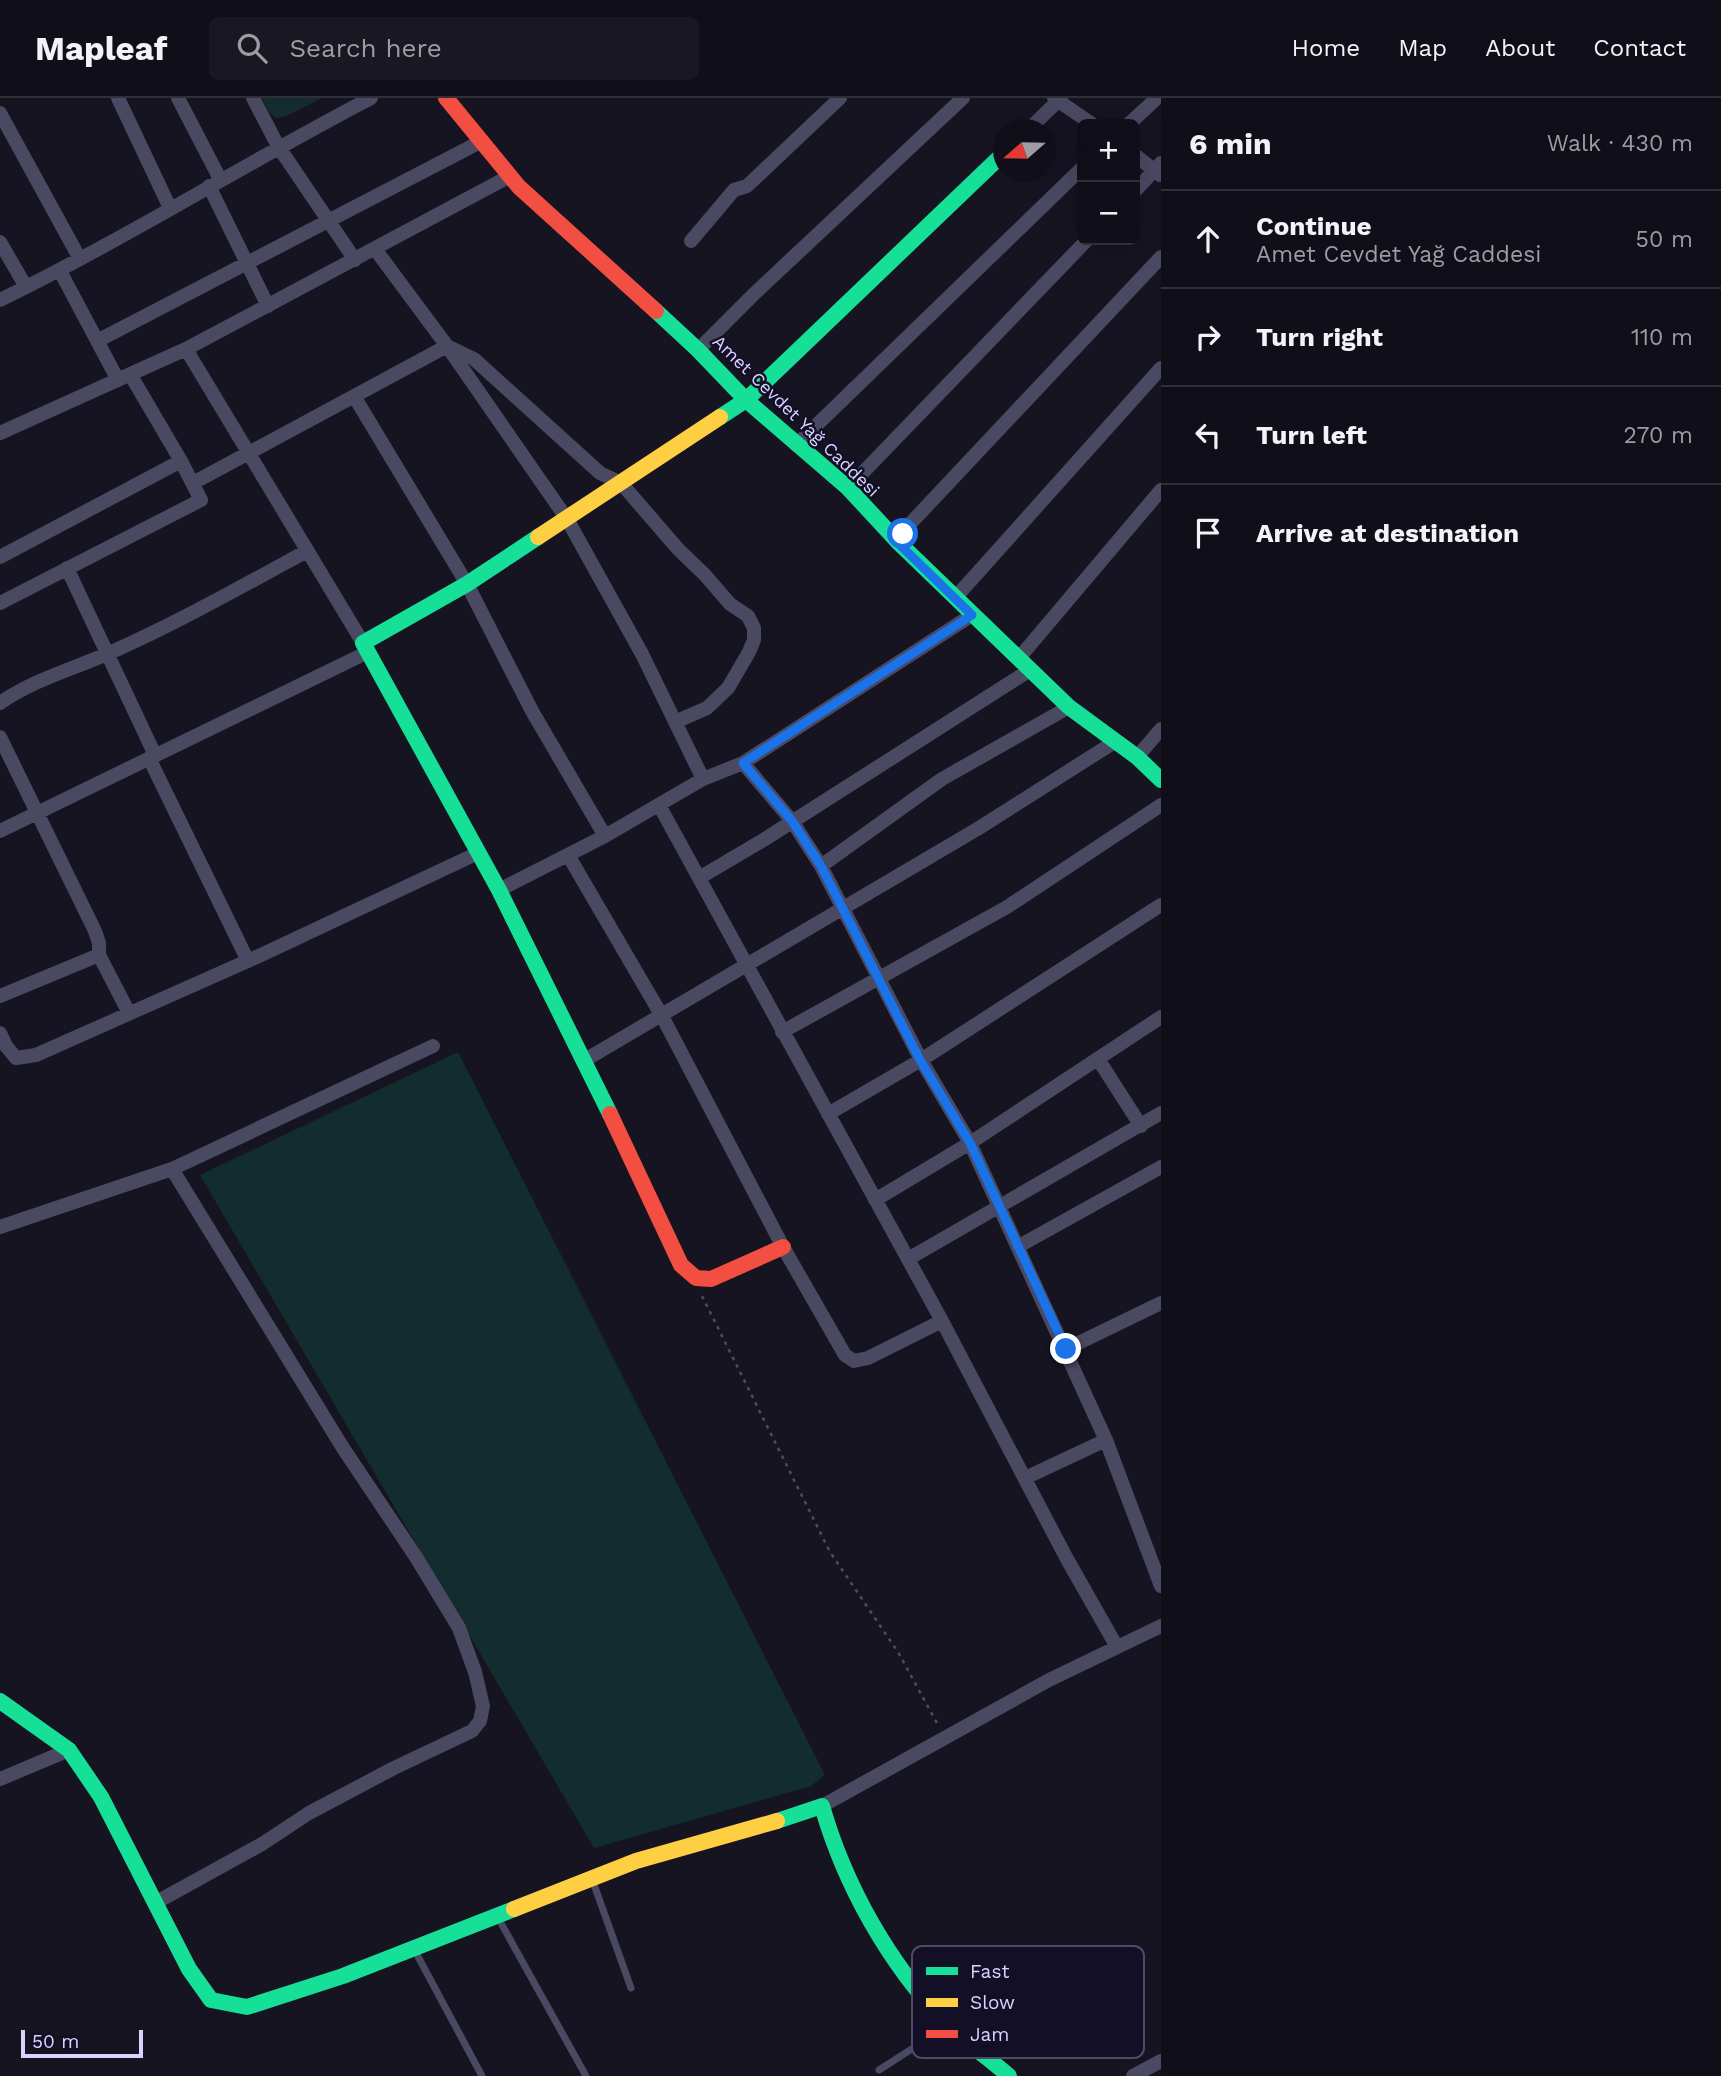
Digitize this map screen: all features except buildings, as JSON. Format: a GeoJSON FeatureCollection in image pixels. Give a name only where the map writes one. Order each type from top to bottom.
{"type":"FeatureCollection","features":[{"type":"Feature","properties":{"kind":"street"},"geometry":{"type":"LineString","coordinates":[[118,98],[170,208]]}},
{"type":"Feature","properties":{"kind":"street"},"geometry":{"type":"LineString","coordinates":[[178,98],[268,306]]}},
{"type":"Feature","properties":{"kind":"street"},"geometry":{"type":"LineString","coordinates":[[253,98],[278,146],[355,260]]}},
{"type":"Feature","properties":{"kind":"street"},"geometry":{"type":"LineString","coordinates":[[0,300],[60,271],[278,146],[371,98]]}},
{"type":"Feature","properties":{"kind":"street","name":"Amet Cevdet Yağ Caddesi"},"geometry":{"type":"LineString","coordinates":[[446,98],[519,187],[698,350],[746,400],[848,488],[899,544],[1069,707],[1137,757],[1161,780]]}},
{"type":"Feature","properties":{"kind":"street"},"geometry":{"type":"LineString","coordinates":[[691,241],[734,190],[747,186],[840,98]]}},
{"type":"Feature","properties":{"kind":"street"},"geometry":{"type":"LineString","coordinates":[[698,350],[963,98]]}},
{"type":"Feature","properties":{"kind":"street"},"geometry":{"type":"LineString","coordinates":[[1134,119],[1157,98]]}},
{"type":"Feature","properties":{"kind":"street"},"geometry":{"type":"LineString","coordinates":[[1039,119],[1058,99],[1085,119]]}},
{"type":"Feature","properties":{"kind":"street"},"geometry":{"type":"LineString","coordinates":[[0,113],[80,259]]}},
{"type":"Feature","properties":{"kind":"street"},"geometry":{"type":"LineString","coordinates":[[97,341],[482,141]]}},
{"type":"Feature","properties":{"kind":"street"},"geometry":{"type":"LineString","coordinates":[[1140,158],[1159,170],[1140,187]]}},
{"type":"Feature","properties":{"kind":"street"},"geometry":{"type":"LineString","coordinates":[[0,831],[366,648],[746,400],[993,163]]}},
{"type":"Feature","properties":{"kind":"street"},"geometry":{"type":"LineString","coordinates":[[796,445],[1077,173]]}},
{"type":"Feature","properties":{"kind":"street"},"geometry":{"type":"LineString","coordinates":[[0,433],[186,349],[510,176]]}},
{"type":"Feature","properties":{"kind":"street"},"geometry":{"type":"LineString","coordinates":[[0,242],[26,287]]}},
{"type":"Feature","properties":{"kind":"street"},"geometry":{"type":"LineString","coordinates":[[848,488],[1082,245]]}},
{"type":"Feature","properties":{"kind":"street"},"geometry":{"type":"LineString","coordinates":[[375,249],[447,346],[567,519],[642,654],[704,779]]}},
{"type":"Feature","properties":{"kind":"street"},"geometry":{"type":"LineString","coordinates":[[899,544],[908,525],[1161,257]]}},
{"type":"Feature","properties":{"kind":"street"},"geometry":{"type":"LineString","coordinates":[[0,603],[201,500],[181,461],[97,341],[60,271]]}},
{"type":"Feature","properties":{"kind":"street"},"geometry":{"type":"LineString","coordinates":[[193,483],[447,346]]}},
{"type":"Feature","properties":{"kind":"street"},"geometry":{"type":"LineString","coordinates":[[447,346],[474,359],[600,473],[621,483],[730,604],[748,616],[754,628],[754,639],[728,688],[707,708],[675,722]]}},
{"type":"Feature","properties":{"kind":"street"},"geometry":{"type":"LineString","coordinates":[[186,349],[366,648],[499,890],[585,1060],[681,1265],[696,1278],[703,1280],[718,1277],[783,1247]]}},
{"type":"Feature","properties":{"kind":"street"},"geometry":{"type":"LineString","coordinates":[[955,598],[1161,368]]}},
{"type":"Feature","properties":{"kind":"street"},"geometry":{"type":"LineString","coordinates":[[354,396],[467,584],[533,711],[605,836]]}},
{"type":"Feature","properties":{"kind":"street"},"geometry":{"type":"LineString","coordinates":[[0,557],[181,461]]}},
{"type":"Feature","properties":{"kind":"street"},"geometry":{"type":"LineString","coordinates":[[1019,658],[1161,490]]}},
{"type":"Feature","properties":{"kind":"street"},"geometry":{"type":"LineString","coordinates":[[0,703],[24,687],[107,654],[217,600],[307,551]]}},
{"type":"Feature","properties":{"kind":"street"},"geometry":{"type":"LineString","coordinates":[[67,568],[248,961]]}},
{"type":"Feature","properties":{"kind":"street"},"geometry":{"type":"LineString","coordinates":[[499,890],[605,836],[704,779],[743,763],[972,615]]}},
{"type":"Feature","properties":{"kind":"street"},"geometry":{"type":"LineString","coordinates":[[699,878],[1030,670]]}},
{"type":"Feature","properties":{"kind":"street"},"geometry":{"type":"LineString","coordinates":[[821,866],[942,779],[1069,707]]}},
{"type":"Feature","properties":{"kind":"street"},"geometry":{"type":"LineString","coordinates":[[1137,757],[1161,729]]}},
{"type":"Feature","properties":{"kind":"street"},"geometry":{"type":"LineString","coordinates":[[0,737],[95,931],[99,955],[129,1013]]}},
{"type":"Feature","properties":{"kind":"street"},"geometry":{"type":"LineString","coordinates":[[585,1060],[979,828],[1116,741]]}},
{"type":"Feature","properties":{"kind":"street"},"geometry":{"type":"LineString","coordinates":[[743,763],[792,821],[821,866],[920,1060],[970,1143],[1106,1440],[1161,1586]]}},
{"type":"Feature","properties":{"kind":"street"},"geometry":{"type":"LineString","coordinates":[[659,805],[908,1258],[1117,1647]]}},
{"type":"Feature","properties":{"kind":"street"},"geometry":{"type":"LineString","coordinates":[[782,1032],[1007,907],[1161,805]]}},
{"type":"Feature","properties":{"kind":"street"},"geometry":{"type":"LineString","coordinates":[[0,1033],[16,1058],[36,1055],[248,961],[478,853]]}},
{"type":"Feature","properties":{"kind":"street"},"geometry":{"type":"LineString","coordinates":[[568,855],[662,1016],[783,1247],[845,1355],[854,1361],[868,1359],[942,1321]]}},
{"type":"Feature","properties":{"kind":"street"},"geometry":{"type":"LineString","coordinates":[[828,1114],[920,1060],[1161,905]]}},
{"type":"Feature","properties":{"kind":"street"},"geometry":{"type":"LineString","coordinates":[[0,996],[99,955]]}},
{"type":"Feature","properties":{"kind":"street"},"geometry":{"type":"LineString","coordinates":[[875,1200],[970,1143],[1161,1017]]}},
{"type":"Feature","properties":{"kind":"street"},"geometry":{"type":"LineString","coordinates":[[0,1227],[172,1169],[433,1046]]}},
{"type":"Feature","properties":{"kind":"street"},"geometry":{"type":"LineString","coordinates":[[1098,1059],[1140,1126]]}},
{"type":"Feature","properties":{"kind":"street"},"geometry":{"type":"LineString","coordinates":[[908,1258],[1161,1113]]}},
{"type":"Feature","properties":{"kind":"street"},"geometry":{"type":"LineString","coordinates":[[1019,1246],[1161,1167]]}},
{"type":"Feature","properties":{"kind":"street"},"geometry":{"type":"LineString","coordinates":[[155,1903],[262,1844],[309,1813],[472,1731],[480,1721],[483,1706],[475,1672],[459,1628],[416,1557],[343,1448],[172,1169]]}},
{"type":"Feature","properties":{"kind":"street"},"geometry":{"type":"LineString","coordinates":[[1066,1349],[1161,1303]]}},
{"type":"Feature","properties":{"kind":"street"},"geometry":{"type":"LineString","coordinates":[[1025,1478],[1106,1440]]}},
{"type":"Feature","properties":{"kind":"street"},"geometry":{"type":"LineString","coordinates":[[0,1701],[69,1750],[101,1797],[189,1969],[211,2000],[247,2007],[343,1976],[636,1861],[822,1806],[1049,1680],[1161,1626]]}},
{"type":"Feature","properties":{"kind":"street"},"geometry":{"type":"LineString","coordinates":[[0,1779],[69,1750]]}},
{"type":"Feature","properties":{"kind":"street"},"geometry":{"type":"LineString","coordinates":[[822,1806],[828,1833],[866,1911],[912,1981]]}},
{"type":"Feature","properties":{"kind":"street"},"geometry":{"type":"LineString","coordinates":[[987,2058],[1009,2076]]}},
{"type":"Feature","properties":{"kind":"street"},"geometry":{"type":"LineString","coordinates":[[1133,2076],[1161,2061]]}},
{"type":"Feature","properties":{"kind":"lane"},"geometry":{"type":"LineString","coordinates":[[592,1878],[631,1988]]}},
{"type":"Feature","properties":{"kind":"lane"},"geometry":{"type":"LineString","coordinates":[[496,1916],[586,2076]]}},
{"type":"Feature","properties":{"kind":"lane"},"geometry":{"type":"LineString","coordinates":[[414,1948],[482,2076]]}},
{"type":"Feature","properties":{"kind":"lane"},"geometry":{"type":"LineString","coordinates":[[879,2070],[912,2048]]}},
{"type":"Feature","properties":{"kind":"path"},"geometry":{"type":"LineString","coordinates":[[696,1278],[701,1294],[830,1552],[898,1652],[945,1737]]}},
{"type":"Feature","properties":{"kind":"green space"},"geometry":{"type":"Polygon","coordinates":[[[262,98],[322,98],[284,117],[276,118],[269,112],[262,98]]]}},
{"type":"Feature","properties":{"kind":"green space"},"geometry":{"type":"Polygon","coordinates":[[[458,1052],[825,1775],[811,1786],[594,1848],[200,1175],[458,1052]]]}},
{"type":"Feature","properties":{"kind":"traffic: fast"},"geometry":{"type":"LineString","coordinates":[[720,417],[746,400],[993,164]]}},
{"type":"Feature","properties":{"kind":"traffic: fast"},"geometry":{"type":"LineString","coordinates":[[656,311],[746,400],[848,488],[899,543],[1069,707],[1137,757],[1161,780]]}},
{"type":"Feature","properties":{"kind":"traffic: fast"},"geometry":{"type":"LineString","coordinates":[[538,537],[467,584],[363,643],[499,890],[610,1114]]}},
{"type":"Feature","properties":{"kind":"traffic: fast"},"geometry":{"type":"LineString","coordinates":[[0,1701],[69,1750],[101,1797],[189,1969],[211,2000],[247,2007],[343,1976],[514,1909]]}},
{"type":"Feature","properties":{"kind":"traffic: fast"},"geometry":{"type":"LineString","coordinates":[[777,1821],[822,1806],[856,1894],[871,1923],[912,1984]]}},
{"type":"Feature","properties":{"kind":"traffic: fast"},"geometry":{"type":"LineString","coordinates":[[987,2058],[1009,2076]]}},
{"type":"Feature","properties":{"kind":"traffic: slow"},"geometry":{"type":"LineString","coordinates":[[538,537],[720,417]]}},
{"type":"Feature","properties":{"kind":"traffic: slow"},"geometry":{"type":"LineString","coordinates":[[514,1909],[636,1861],[777,1821]]}},
{"type":"Feature","properties":{"kind":"traffic: jam"},"geometry":{"type":"LineString","coordinates":[[446,98],[519,187],[656,311]]}},
{"type":"Feature","properties":{"kind":"traffic: jam"},"geometry":{"type":"LineString","coordinates":[[610,1114],[681,1265],[696,1278],[711,1279],[783,1247]]}},
{"type":"Feature","properties":{"kind":"route"},"geometry":{"type":"LineString","coordinates":[[903,534],[899,544],[972,615],[743,763],[792,821],[821,866],[920,1060],[970,1143],[1066,1349]]}}]}
